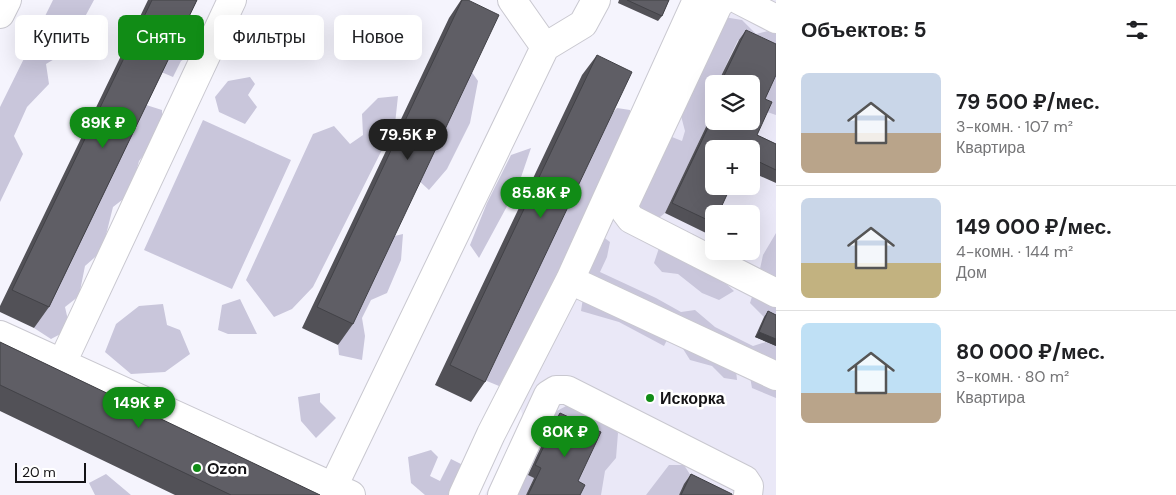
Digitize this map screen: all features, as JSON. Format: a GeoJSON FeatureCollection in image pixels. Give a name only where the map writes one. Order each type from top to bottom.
{"type":"FeatureCollection","features":[{"type":"Feature","properties":{"kind":"street"},"geometry":{"type":"LineString","coordinates":[[0,14],[7,0]]}},
{"type":"Feature","properties":{"kind":"street"},"geometry":{"type":"LineString","coordinates":[[62,363],[232,0]]}},
{"type":"Feature","properties":{"kind":"street"},"geometry":{"type":"LineString","coordinates":[[512,0],[545,47]]}},
{"type":"Feature","properties":{"kind":"street"},"geometry":{"type":"LineString","coordinates":[[0,335],[342,491],[545,47],[583,24],[596,0]]}},
{"type":"Feature","properties":{"kind":"street"},"geometry":{"type":"LineString","coordinates":[[717,1],[776,19]]}},
{"type":"Feature","properties":{"kind":"street"},"geometry":{"type":"LineString","coordinates":[[463,495],[491,434],[570,280],[717,1]]}},
{"type":"Feature","properties":{"kind":"street"},"geometry":{"type":"LineString","coordinates":[[717,1],[625,203],[625,211],[631,219],[776,293]]}},
{"type":"Feature","properties":{"kind":"street"},"geometry":{"type":"LineString","coordinates":[[570,280],[776,376]]}},
{"type":"Feature","properties":{"kind":"street"},"geometry":{"type":"LineString","coordinates":[[502,495],[548,395],[556,390],[567,390],[745,480],[749,486],[748,495]]}},
{"type":"Feature","properties":{"kind":"shaded area"},"geometry":{"type":"Polygon","coordinates":[[[53,0],[94,0],[86,15],[46,15],[53,0]]]}},
{"type":"Feature","properties":{"kind":"shaded area"},"geometry":{"type":"Polygon","coordinates":[[[711,0],[776,0],[776,367],[584,277],[711,0]]]}},
{"type":"Feature","properties":{"kind":"shaded area"},"geometry":{"type":"Polygon","coordinates":[[[724,17],[742,20],[756,34],[768,31],[776,34],[776,58],[738,40],[721,75],[705,75],[705,129],[665,213],[655,221],[640,221],[635,184],[667,135],[682,141],[685,131],[680,112],[724,17]]]}},
{"type":"Feature","properties":{"kind":"shaded area"},"geometry":{"type":"Polygon","coordinates":[[[23,60],[53,60],[46,64],[49,84],[27,107],[14,136],[23,154],[0,202],[0,107],[23,60]]]}},
{"type":"Feature","properties":{"kind":"shaded area"},"geometry":{"type":"Polygon","coordinates":[[[164,60],[183,60],[173,77],[159,71],[164,60]]]}},
{"type":"Feature","properties":{"kind":"shaded area"},"geometry":{"type":"Polygon","coordinates":[[[469,68],[478,81],[470,123],[447,169],[429,190],[417,179],[469,68]]]}},
{"type":"Feature","properties":{"kind":"shaded area"},"geometry":{"type":"Polygon","coordinates":[[[776,70],[776,115],[760,110],[760,105],[776,70]]]}},
{"type":"Feature","properties":{"kind":"shaded area"},"geometry":{"type":"Polygon","coordinates":[[[250,77],[255,84],[248,95],[257,107],[245,124],[219,112],[215,97],[228,81],[250,77]]]}},
{"type":"Feature","properties":{"kind":"shaded area"},"geometry":{"type":"Polygon","coordinates":[[[398,96],[395,124],[313,287],[292,309],[274,317],[246,280],[313,134],[334,126],[350,144],[363,135],[362,114],[378,98],[398,96]]]}},
{"type":"Feature","properties":{"kind":"shaded area"},"geometry":{"type":"Polygon","coordinates":[[[143,104],[162,110],[162,133],[139,161],[131,193],[113,207],[102,251],[85,266],[79,296],[65,307],[70,329],[51,339],[34,328],[143,104]]]}},
{"type":"Feature","properties":{"kind":"shaded area"},"geometry":{"type":"Polygon","coordinates":[[[617,108],[630,110],[632,124],[554,285],[499,386],[482,379],[602,125],[617,108]]]}},
{"type":"Feature","properties":{"kind":"shaded area"},"geometry":{"type":"Polygon","coordinates":[[[203,120],[291,160],[232,289],[144,250],[203,120]]]}},
{"type":"Feature","properties":{"kind":"shaded area"},"geometry":{"type":"Polygon","coordinates":[[[531,148],[518,186],[479,258],[470,245],[487,203],[511,155],[531,148]]]}},
{"type":"Feature","properties":{"kind":"shaded area"},"geometry":{"type":"Polygon","coordinates":[[[776,233],[776,322],[764,317],[750,303],[763,255],[776,233]]]}},
{"type":"Feature","properties":{"kind":"shaded area"},"geometry":{"type":"Polygon","coordinates":[[[403,234],[401,260],[387,293],[371,300],[362,318],[365,336],[362,360],[339,355],[338,345],[390,237],[403,234]]]}},
{"type":"Feature","properties":{"kind":"shaded area"},"geometry":{"type":"Polygon","coordinates":[[[602,236],[610,242],[607,257],[600,272],[681,312],[695,310],[715,327],[753,346],[766,342],[776,346],[776,367],[584,277],[602,236]]]}},
{"type":"Feature","properties":{"kind":"shaded area"},"geometry":{"type":"Polygon","coordinates":[[[659,248],[719,277],[734,291],[719,300],[702,293],[678,274],[662,272],[654,263],[659,248]]]}},
{"type":"Feature","properties":{"kind":"shaded area","name":"Искорка"},"geometry":{"type":"Polygon","coordinates":[[[574,294],[776,389],[776,495],[485,495],[523,417],[520,406],[574,294]]]}},
{"type":"Feature","properties":{"kind":"shaded area"},"geometry":{"type":"Polygon","coordinates":[[[583,298],[668,338],[664,346],[619,322],[581,311],[583,298]]]}},
{"type":"Feature","properties":{"kind":"shaded area"},"geometry":{"type":"Polygon","coordinates":[[[240,299],[257,334],[228,334],[218,330],[222,305],[240,299]]]}},
{"type":"Feature","properties":{"kind":"shaded area"},"geometry":{"type":"Polygon","coordinates":[[[163,304],[167,325],[180,330],[190,354],[165,372],[131,374],[105,352],[116,324],[139,306],[163,304]]]}},
{"type":"Feature","properties":{"kind":"shaded area"},"geometry":{"type":"Polygon","coordinates":[[[680,344],[736,370],[737,380],[724,378],[712,366],[690,360],[680,344]]]}},
{"type":"Feature","properties":{"kind":"shaded area"},"geometry":{"type":"Polygon","coordinates":[[[750,377],[776,389],[776,398],[752,388],[750,377]]]}},
{"type":"Feature","properties":{"kind":"shaded area"},"geometry":{"type":"Polygon","coordinates":[[[320,393],[320,402],[336,418],[316,438],[301,421],[298,397],[320,393]]]}},
{"type":"Feature","properties":{"kind":"shaded area"},"geometry":{"type":"Polygon","coordinates":[[[568,405],[601,413],[618,433],[616,458],[605,471],[601,495],[578,495],[571,492],[594,442],[552,422],[527,474],[534,478],[526,495],[497,495],[542,419],[568,405]]]}},
{"type":"Feature","properties":{"kind":"shaded area"},"geometry":{"type":"Polygon","coordinates":[[[431,450],[438,457],[430,476],[440,481],[451,459],[463,465],[448,495],[425,495],[411,483],[408,457],[431,450]]]}},
{"type":"Feature","properties":{"kind":"shaded area"},"geometry":{"type":"Polygon","coordinates":[[[669,465],[684,465],[691,476],[679,495],[646,495],[669,465]]]}},
{"type":"Feature","properties":{"kind":"shaded area"},"geometry":{"type":"Polygon","coordinates":[[[106,474],[131,495],[95,495],[89,483],[106,474]]]}},
{"type":"Feature","properties":{"kind":"building"},"geometry":{"type":"Polygon","coordinates":[[[152,0],[197,0],[190,15],[145,15],[152,0]]]}},
{"type":"Feature","properties":{"kind":"building"},"geometry":{"type":"Polygon","coordinates":[[[462,0],[468,0],[499,15],[353,324],[317,307],[462,0]]]}},
{"type":"Feature","properties":{"kind":"building"},"geometry":{"type":"Polygon","coordinates":[[[627,0],[669,0],[662,16],[627,0]]]}},
{"type":"Feature","properties":{"kind":"building"},"geometry":{"type":"Polygon","coordinates":[[[746,30],[776,44],[776,75],[765,99],[772,102],[760,128],[760,75],[724,75],[746,30]]]}},
{"type":"Feature","properties":{"kind":"building"},"geometry":{"type":"Polygon","coordinates":[[[597,55],[632,72],[485,382],[450,365],[597,55]]]}},
{"type":"Feature","properties":{"kind":"building"},"geometry":{"type":"Polygon","coordinates":[[[123,60],[168,60],[49,307],[12,290],[123,60]]]}},
{"type":"Feature","properties":{"kind":"building"},"geometry":{"type":"Polygon","coordinates":[[[707,130],[759,130],[757,135],[776,144],[776,170],[760,162],[760,140],[705,140],[705,195],[727,195],[722,205],[705,205],[705,219],[672,203],[707,130]]]}},
{"type":"Feature","properties":{"kind":"building"},"geometry":{"type":"Polygon","coordinates":[[[768,311],[776,315],[776,339],[759,332],[768,311]]]}},
{"type":"Feature","properties":{"kind":"building"},"geometry":{"type":"Polygon","coordinates":[[[0,342],[320,495],[231,495],[0,385],[0,342]]]}},
{"type":"Feature","properties":{"kind":"building"},"geometry":{"type":"Polygon","coordinates":[[[560,413],[601,432],[578,481],[585,485],[580,495],[528,495],[541,468],[535,465],[560,413]]]}},
{"type":"Feature","properties":{"kind":"building"},"geometry":{"type":"Polygon","coordinates":[[[691,474],[732,494],[732,495],[681,495],[691,474]]]}},
{"type":"Feature","properties":{"kind":"place","name":"Искорка"},"geometry":{"type":"Point","coordinates":[650,398]}},
{"type":"Feature","properties":{"kind":"place","name":"Ozon"},"geometry":{"type":"Point","coordinates":[197,468]}}]}
